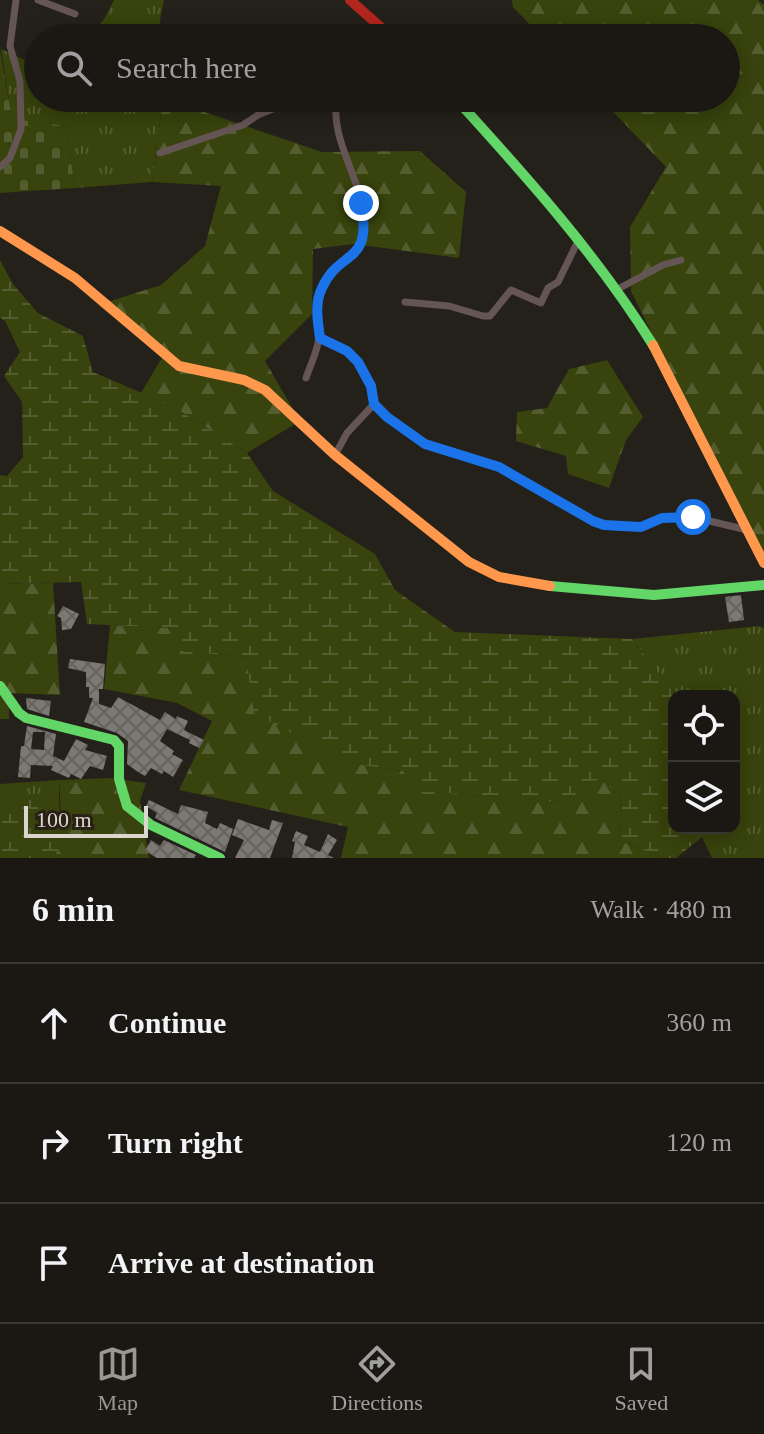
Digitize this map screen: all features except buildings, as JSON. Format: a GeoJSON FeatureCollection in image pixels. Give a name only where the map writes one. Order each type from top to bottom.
{"type":"FeatureCollection","features":[{"type":"Feature","properties":{"kind":"street"},"geometry":{"type":"LineString","coordinates":[[0,167],[10,158],[21,129],[20,81],[10,46],[16,0]]}},
{"type":"Feature","properties":{"kind":"street"},"geometry":{"type":"LineString","coordinates":[[38,0],[75,14]]}},
{"type":"Feature","properties":{"kind":"street"},"geometry":{"type":"LineString","coordinates":[[350,0],[377,24]]}},
{"type":"Feature","properties":{"kind":"street"},"geometry":{"type":"LineString","coordinates":[[160,153],[243,125],[258,115],[270,112]]}},
{"type":"Feature","properties":{"kind":"street"},"geometry":{"type":"LineString","coordinates":[[306,378],[320,338],[317,306],[322,288],[333,272],[353,256],[360,246],[363,233],[361,203],[337,125],[337,112]]}},
{"type":"Feature","properties":{"kind":"street"},"geometry":{"type":"LineString","coordinates":[[467,112],[579,239],[639,320],[764,563]]}},
{"type":"Feature","properties":{"kind":"street"},"geometry":{"type":"LineString","coordinates":[[0,231],[75,278],[179,366],[244,380],[265,390],[335,455],[469,562],[499,577],[533,584],[654,595],[764,585]]}},
{"type":"Feature","properties":{"kind":"street"},"geometry":{"type":"LineString","coordinates":[[405,302],[449,306],[483,316],[495,312],[511,290],[541,303],[548,288],[558,282],[579,239]]}},
{"type":"Feature","properties":{"kind":"street"},"geometry":{"type":"LineString","coordinates":[[616,290],[663,265],[681,260]]}},
{"type":"Feature","properties":{"kind":"street"},"geometry":{"type":"LineString","coordinates":[[320,338],[347,351],[358,362],[371,386],[374,404],[425,444],[499,467],[593,521],[617,527],[641,527],[662,518],[693,517],[747,530]]}},
{"type":"Feature","properties":{"kind":"street"},"geometry":{"type":"LineString","coordinates":[[335,455],[347,433],[374,404]]}},
{"type":"Feature","properties":{"kind":"street"},"geometry":{"type":"LineString","coordinates":[[0,686],[26,718],[114,740],[119,746],[119,779],[127,806],[151,825],[220,858]]}},
{"type":"Feature","properties":{"kind":"green space"},"geometry":{"type":"Polygon","coordinates":[[[114,0],[164,0],[160,24],[100,24],[114,0]]]}},
{"type":"Feature","properties":{"kind":"green space"},"geometry":{"type":"Polygon","coordinates":[[[512,0],[758,0],[764,5],[764,562],[631,291],[630,227],[666,167],[613,112],[740,112],[740,24],[529,24],[513,7],[512,0]]]}},
{"type":"Feature","properties":{"kind":"green space"},"geometry":{"type":"Polygon","coordinates":[[[0,49],[12,119],[66,126],[75,188],[0,193],[0,49]]]}},
{"type":"Feature","properties":{"kind":"green space"},"geometry":{"type":"Polygon","coordinates":[[[1,49],[24,60],[24,112],[161,112],[152,182],[75,188],[66,126],[12,120],[1,49]]]}},
{"type":"Feature","properties":{"kind":"green space"},"geometry":{"type":"Polygon","coordinates":[[[161,112],[204,112],[322,152],[420,151],[466,192],[459,258],[354,244],[313,249],[312,314],[265,361],[300,421],[247,453],[172,406],[141,393],[163,356],[98,305],[161,285],[205,246],[221,186],[152,182],[161,112]]]}},
{"type":"Feature","properties":{"kind":"green space"},"geometry":{"type":"Polygon","coordinates":[[[0,260],[13,284],[38,313],[83,336],[93,372],[172,406],[247,453],[273,491],[375,554],[395,590],[455,632],[632,639],[671,690],[668,690],[668,834],[702,834],[702,837],[676,858],[664,858],[619,840],[621,797],[602,780],[580,782],[573,803],[420,791],[403,771],[348,763],[254,713],[246,657],[181,651],[174,628],[87,624],[81,582],[0,584],[0,475],[7,476],[23,457],[22,402],[4,376],[20,352],[5,321],[0,318],[0,260]]]}},
{"type":"Feature","properties":{"kind":"green space"},"geometry":{"type":"Polygon","coordinates":[[[607,360],[643,417],[626,440],[609,488],[568,474],[566,456],[516,441],[517,412],[547,408],[569,369],[607,360]]]}},
{"type":"Feature","properties":{"kind":"green space"},"geometry":{"type":"Polygon","coordinates":[[[53,583],[60,695],[9,693],[9,719],[0,719],[0,584],[53,583]]]}},
{"type":"Feature","properties":{"kind":"green space"},"geometry":{"type":"Polygon","coordinates":[[[110,625],[175,628],[182,651],[246,657],[348,763],[403,771],[421,791],[573,803],[580,782],[602,780],[621,797],[619,840],[664,858],[341,858],[348,827],[179,790],[212,721],[177,703],[104,689],[110,625]]]}},
{"type":"Feature","properties":{"kind":"green space"},"geometry":{"type":"Polygon","coordinates":[[[759,626],[764,628],[764,858],[712,858],[702,837],[702,834],[740,834],[740,690],[671,690],[632,639],[759,626]]]}},
{"type":"Feature","properties":{"kind":"green space"},"geometry":{"type":"Polygon","coordinates":[[[110,778],[146,783],[140,801],[149,858],[54,858],[62,836],[59,780],[110,778]]]}},
{"type":"Feature","properties":{"kind":"green space"},"geometry":{"type":"Polygon","coordinates":[[[59,780],[59,800],[11,800],[0,803],[0,784],[59,780]]]}},
{"type":"Feature","properties":{"kind":"green space"},"geometry":{"type":"Polygon","coordinates":[[[11,800],[59,800],[62,836],[54,858],[0,858],[0,803],[11,800]]]}},
{"type":"Feature","properties":{"kind":"traffic: fast"},"geometry":{"type":"LineString","coordinates":[[467,112],[584,248],[653,345]]}},
{"type":"Feature","properties":{"kind":"traffic: fast"},"geometry":{"type":"LineString","coordinates":[[550,586],[654,595],[764,585]]}},
{"type":"Feature","properties":{"kind":"traffic: fast"},"geometry":{"type":"LineString","coordinates":[[0,686],[26,718],[114,740],[119,746],[119,779],[127,806],[151,825],[220,858]]}},
{"type":"Feature","properties":{"kind":"traffic: slow"},"geometry":{"type":"LineString","coordinates":[[0,231],[75,278],[179,366],[244,380],[265,390],[335,455],[469,562],[499,577],[550,586]]}},
{"type":"Feature","properties":{"kind":"traffic: slow"},"geometry":{"type":"LineString","coordinates":[[653,345],[764,563]]}},
{"type":"Feature","properties":{"kind":"traffic: jam"},"geometry":{"type":"LineString","coordinates":[[350,0],[377,24]]}},
{"type":"Feature","properties":{"kind":"route"},"geometry":{"type":"LineString","coordinates":[[361,203],[364,217],[360,246],[333,272],[322,288],[317,306],[320,338],[347,351],[358,362],[371,386],[374,404],[387,417],[425,444],[499,467],[604,525],[641,527],[662,518],[693,517]]}}]}
